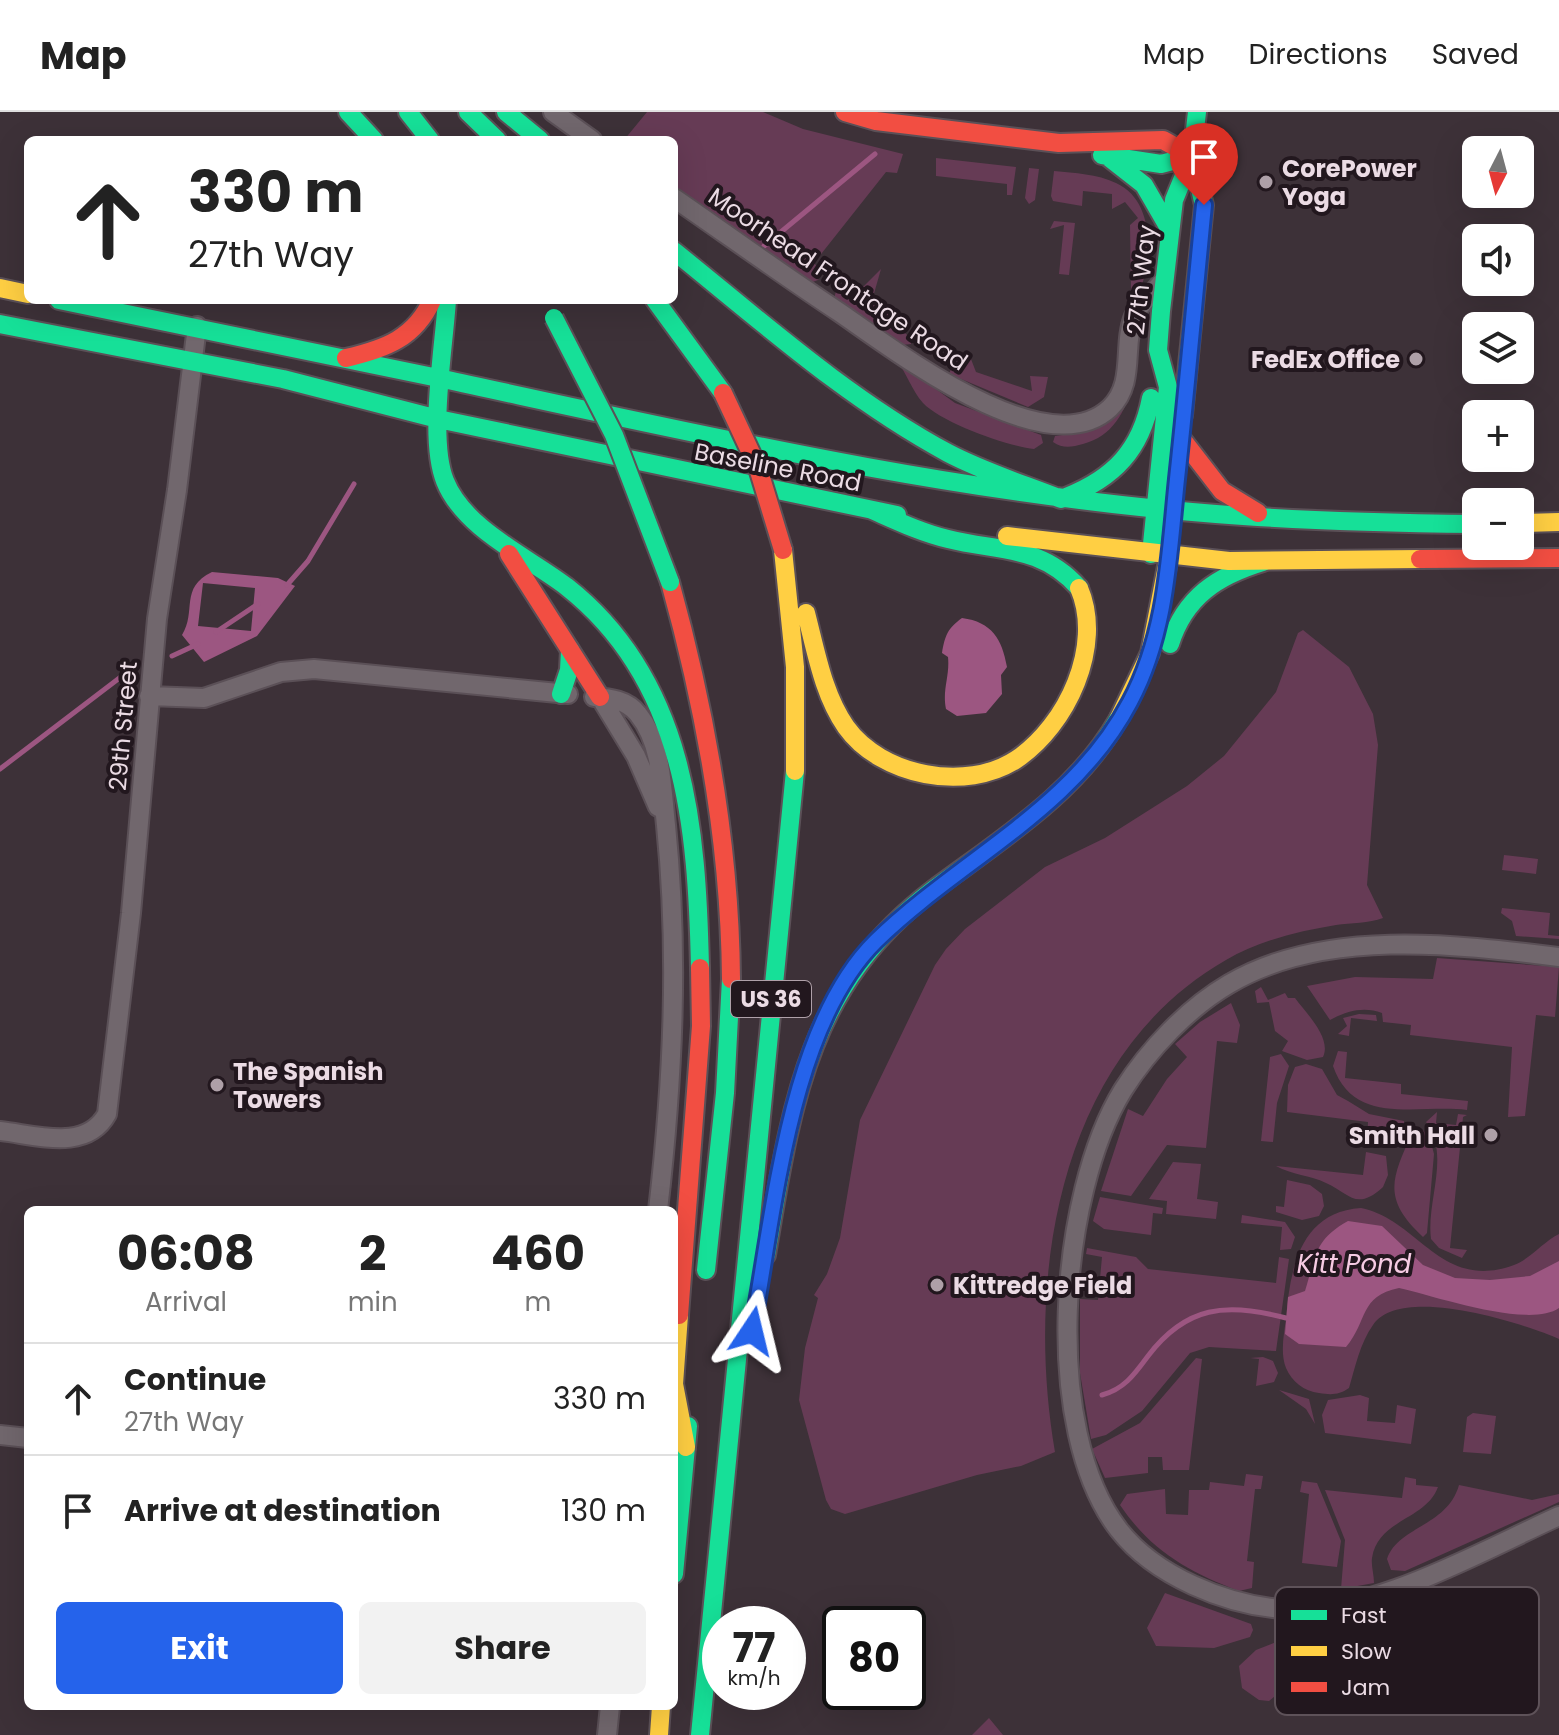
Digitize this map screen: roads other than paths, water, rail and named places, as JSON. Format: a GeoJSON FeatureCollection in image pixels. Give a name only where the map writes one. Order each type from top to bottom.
{"type":"FeatureCollection","features":[{"type":"Feature","properties":{"kind":"main road"},"geometry":{"type":"LineString","coordinates":[[348,112],[370,136]]}},
{"type":"Feature","properties":{"kind":"main road"},"geometry":{"type":"LineString","coordinates":[[408,112],[427,136]]}},
{"type":"Feature","properties":{"kind":"main road"},"geometry":{"type":"LineString","coordinates":[[468,112],[493,136]]}},
{"type":"Feature","properties":{"kind":"main road"},"geometry":{"type":"LineString","coordinates":[[506,112],[535,136]]}},
{"type":"Feature","properties":{"kind":"main road"},"geometry":{"type":"LineString","coordinates":[[845,112],[876,121],[1059,143],[1107,156],[1161,164],[1192,156]]}},
{"type":"Feature","properties":{"kind":"main road","name":"27th Way"},"geometry":{"type":"LineString","coordinates":[[1020,824],[1069,785],[1093,760],[1131,701],[1148,665],[1165,594],[1160,555],[1168,387],[1158,344],[1176,190],[1192,156],[1197,112]]}},
{"type":"Feature","properties":{"kind":"main road"},"geometry":{"type":"LineString","coordinates":[[1059,143],[1163,140],[1192,156]]}},
{"type":"Feature","properties":{"kind":"main road"},"geometry":{"type":"LineString","coordinates":[[1107,156],[1144,185],[1170,230]]}},
{"type":"Feature","properties":{"kind":"main road","name":"27th Way"},"geometry":{"type":"LineString","coordinates":[[1164,510],[1181,438],[1204,205],[1192,156]]}},
{"type":"Feature","properties":{"kind":"main road"},"geometry":{"type":"LineString","coordinates":[[678,254],[840,381],[926,441],[968,463],[1061,499],[1104,481],[1127,461],[1147,422],[1158,344]]}},
{"type":"Feature","properties":{"kind":"main road"},"geometry":{"type":"LineString","coordinates":[[0,288],[24,293]]}},
{"type":"Feature","properties":{"kind":"main road","name":"Baseline Road"},"geometry":{"type":"LineString","coordinates":[[80,304],[930,479],[1061,499],[1277,520],[1462,524]]}},
{"type":"Feature","properties":{"kind":"main road"},"geometry":{"type":"LineString","coordinates":[[346,358],[401,341],[421,324],[430,304]]}},
{"type":"Feature","properties":{"kind":"main road"},"geometry":{"type":"LineString","coordinates":[[447,304],[438,419],[439,460],[444,479],[455,500],[496,538],[568,588],[598,614],[622,642],[657,698],[675,741],[687,791],[698,903],[701,1026],[678,1331]]}},
{"type":"Feature","properties":{"kind":"main road","name":"US 36"},"geometry":{"type":"LineString","coordinates":[[545,304],[614,435],[670,582],[699,691],[715,774],[729,921],[730,1031],[704,1286]]}},
{"type":"Feature","properties":{"kind":"main road","name":"US 36"},"geometry":{"type":"LineString","coordinates":[[658,304],[723,393],[758,468],[783,550],[795,667],[795,768],[761,1085],[730,1448],[700,1735]]}},
{"type":"Feature","properties":{"kind":"main road","name":"Baseline Road"},"geometry":{"type":"LineString","coordinates":[[0,324],[315,386],[438,419],[1020,538],[1160,555],[1263,562],[1559,558]]}},
{"type":"Feature","properties":{"kind":"main road"},"geometry":{"type":"LineString","coordinates":[[1181,438],[1210,480],[1229,499],[1277,520]]}},
{"type":"Feature","properties":{"kind":"main road"},"geometry":{"type":"LineString","coordinates":[[783,550],[802,600],[827,690],[853,736],[886,760],[930,775],[962,777],[1016,760],[1053,727],[1074,688],[1086,633],[1086,611],[1079,587],[1064,571],[1045,560],[930,534],[872,510]]}},
{"type":"Feature","properties":{"kind":"main road"},"geometry":{"type":"LineString","coordinates":[[1534,523],[1559,522]]}},
{"type":"Feature","properties":{"kind":"main road"},"geometry":{"type":"LineString","coordinates":[[496,538],[600,697]]}},
{"type":"Feature","properties":{"kind":"main road"},"geometry":{"type":"LineString","coordinates":[[1163,672],[1174,627],[1186,605],[1209,584],[1233,570],[1263,562]]}},
{"type":"Feature","properties":{"kind":"main road"},"geometry":{"type":"LineString","coordinates":[[561,694],[569,670],[570,650]]}},
{"type":"Feature","properties":{"kind":"main road"},"geometry":{"type":"LineString","coordinates":[[730,1448],[784,1155],[796,1102],[827,1015],[857,963],[875,942],[926,896],[1020,824],[1098,776],[1122,749]]}},
{"type":"Feature","properties":{"kind":"main road"},"geometry":{"type":"LineString","coordinates":[[678,1532],[694,1374]]}},
{"type":"Feature","properties":{"kind":"main road"},"geometry":{"type":"LineString","coordinates":[[678,1405],[686,1447]]}},
{"type":"Feature","properties":{"kind":"main road"},"geometry":{"type":"LineString","coordinates":[[659,1735],[661,1710]]}},
{"type":"Feature","properties":{"kind":"street"},"geometry":{"type":"LineString","coordinates":[[553,112],[586,136]]}},
{"type":"Feature","properties":{"kind":"street","name":"Moorhead Frontage Road"},"geometry":{"type":"LineString","coordinates":[[678,201],[948,385],[1042,422],[1065,424],[1087,421],[1108,410],[1118,399],[1128,364],[1134,315]]}},
{"type":"Feature","properties":{"kind":"street"},"geometry":{"type":"LineString","coordinates":[[1158,344],[1134,315],[1164,277]]}},
{"type":"Feature","properties":{"kind":"street","name":"29th Street"},"geometry":{"type":"LineString","coordinates":[[0,1131],[86,1137],[99,1129],[107,1114],[149,696],[197,326]]}},
{"type":"Feature","properties":{"kind":"street"},"geometry":{"type":"LineString","coordinates":[[149,696],[204,698],[281,672],[314,669],[600,697],[636,756],[666,828],[674,897],[675,989],[658,1206]]}},
{"type":"Feature","properties":{"kind":"street"},"geometry":{"type":"LineString","coordinates":[[1275,1608],[1243,1603],[1204,1590],[1171,1573],[1140,1550],[1112,1518],[1078,1448],[1071,1411],[1068,1345],[1070,1289],[1078,1224],[1098,1148],[1122,1092],[1149,1054],[1190,1013],[1229,984],[1271,965],[1320,950],[1373,944],[1559,957]]}},
{"type":"Feature","properties":{"kind":"street"},"geometry":{"type":"LineString","coordinates":[[0,1435],[24,1438]]}},
{"type":"Feature","properties":{"kind":"street"},"geometry":{"type":"LineString","coordinates":[[1398,1587],[1559,1516]]}},
{"type":"Feature","properties":{"kind":"street"},"geometry":{"type":"LineString","coordinates":[[607,1735],[610,1710]]}},
{"type":"Feature","properties":{"kind":"water"},"geometry":{"type":"Polygon","coordinates":[[[212,572],[278,578],[295,586],[257,636],[204,662],[182,635],[192,593],[202,578],[212,572]],[[203,583],[198,626],[251,631],[255,588],[203,583]]]}},
{"type":"Feature","properties":{"kind":"water"},"geometry":{"type":"Polygon","coordinates":[[[962,618],[981,623],[994,634],[1007,667],[1001,675],[1002,694],[986,713],[957,716],[946,709],[948,657],[942,653],[948,632],[962,618]]]}},
{"type":"Feature","properties":{"kind":"water","name":"Kitt Pond"},"geometry":{"type":"Polygon","coordinates":[[[1348,1221],[1382,1226],[1423,1265],[1455,1278],[1490,1280],[1530,1276],[1559,1261],[1559,1308],[1526,1315],[1505,1313],[1399,1288],[1386,1292],[1370,1303],[1346,1347],[1299,1344],[1285,1334],[1288,1297],[1305,1291],[1322,1242],[1348,1221]]]}},
{"type":"Feature","properties":{"kind":"waterway"},"geometry":{"type":"LineString","coordinates":[[764,246],[875,154]]}},
{"type":"Feature","properties":{"kind":"waterway"},"geometry":{"type":"LineString","coordinates":[[287,585],[308,561],[354,484]]}},
{"type":"Feature","properties":{"kind":"waterway"},"geometry":{"type":"LineString","coordinates":[[216,632],[258,604]]}},
{"type":"Feature","properties":{"kind":"waterway"},"geometry":{"type":"LineString","coordinates":[[172,656],[198,644]]}},
{"type":"Feature","properties":{"kind":"waterway"},"geometry":{"type":"LineString","coordinates":[[0,769],[126,673]]}},
{"type":"Feature","properties":{"kind":"waterway"},"geometry":{"type":"LineString","coordinates":[[1102,1395],[1128,1380],[1162,1339],[1193,1318],[1226,1310],[1286,1318]]}},
{"type":"Feature","properties":{"kind":"place","name":"CorePower Yoga"},"geometry":{"type":"Point","coordinates":[1266,182]}},
{"type":"Feature","properties":{"kind":"place","name":"FedEx Office"},"geometry":{"type":"Point","coordinates":[1416,359]}},
{"type":"Feature","properties":{"kind":"place","name":"The Spanish Towers"},"geometry":{"type":"Point","coordinates":[217,1085]}},
{"type":"Feature","properties":{"kind":"place","name":"Smith Hall"},"geometry":{"type":"Point","coordinates":[1491,1135]}},
{"type":"Feature","properties":{"kind":"place","name":"Kittredge Field"},"geometry":{"type":"Point","coordinates":[937,1285]}}]}
